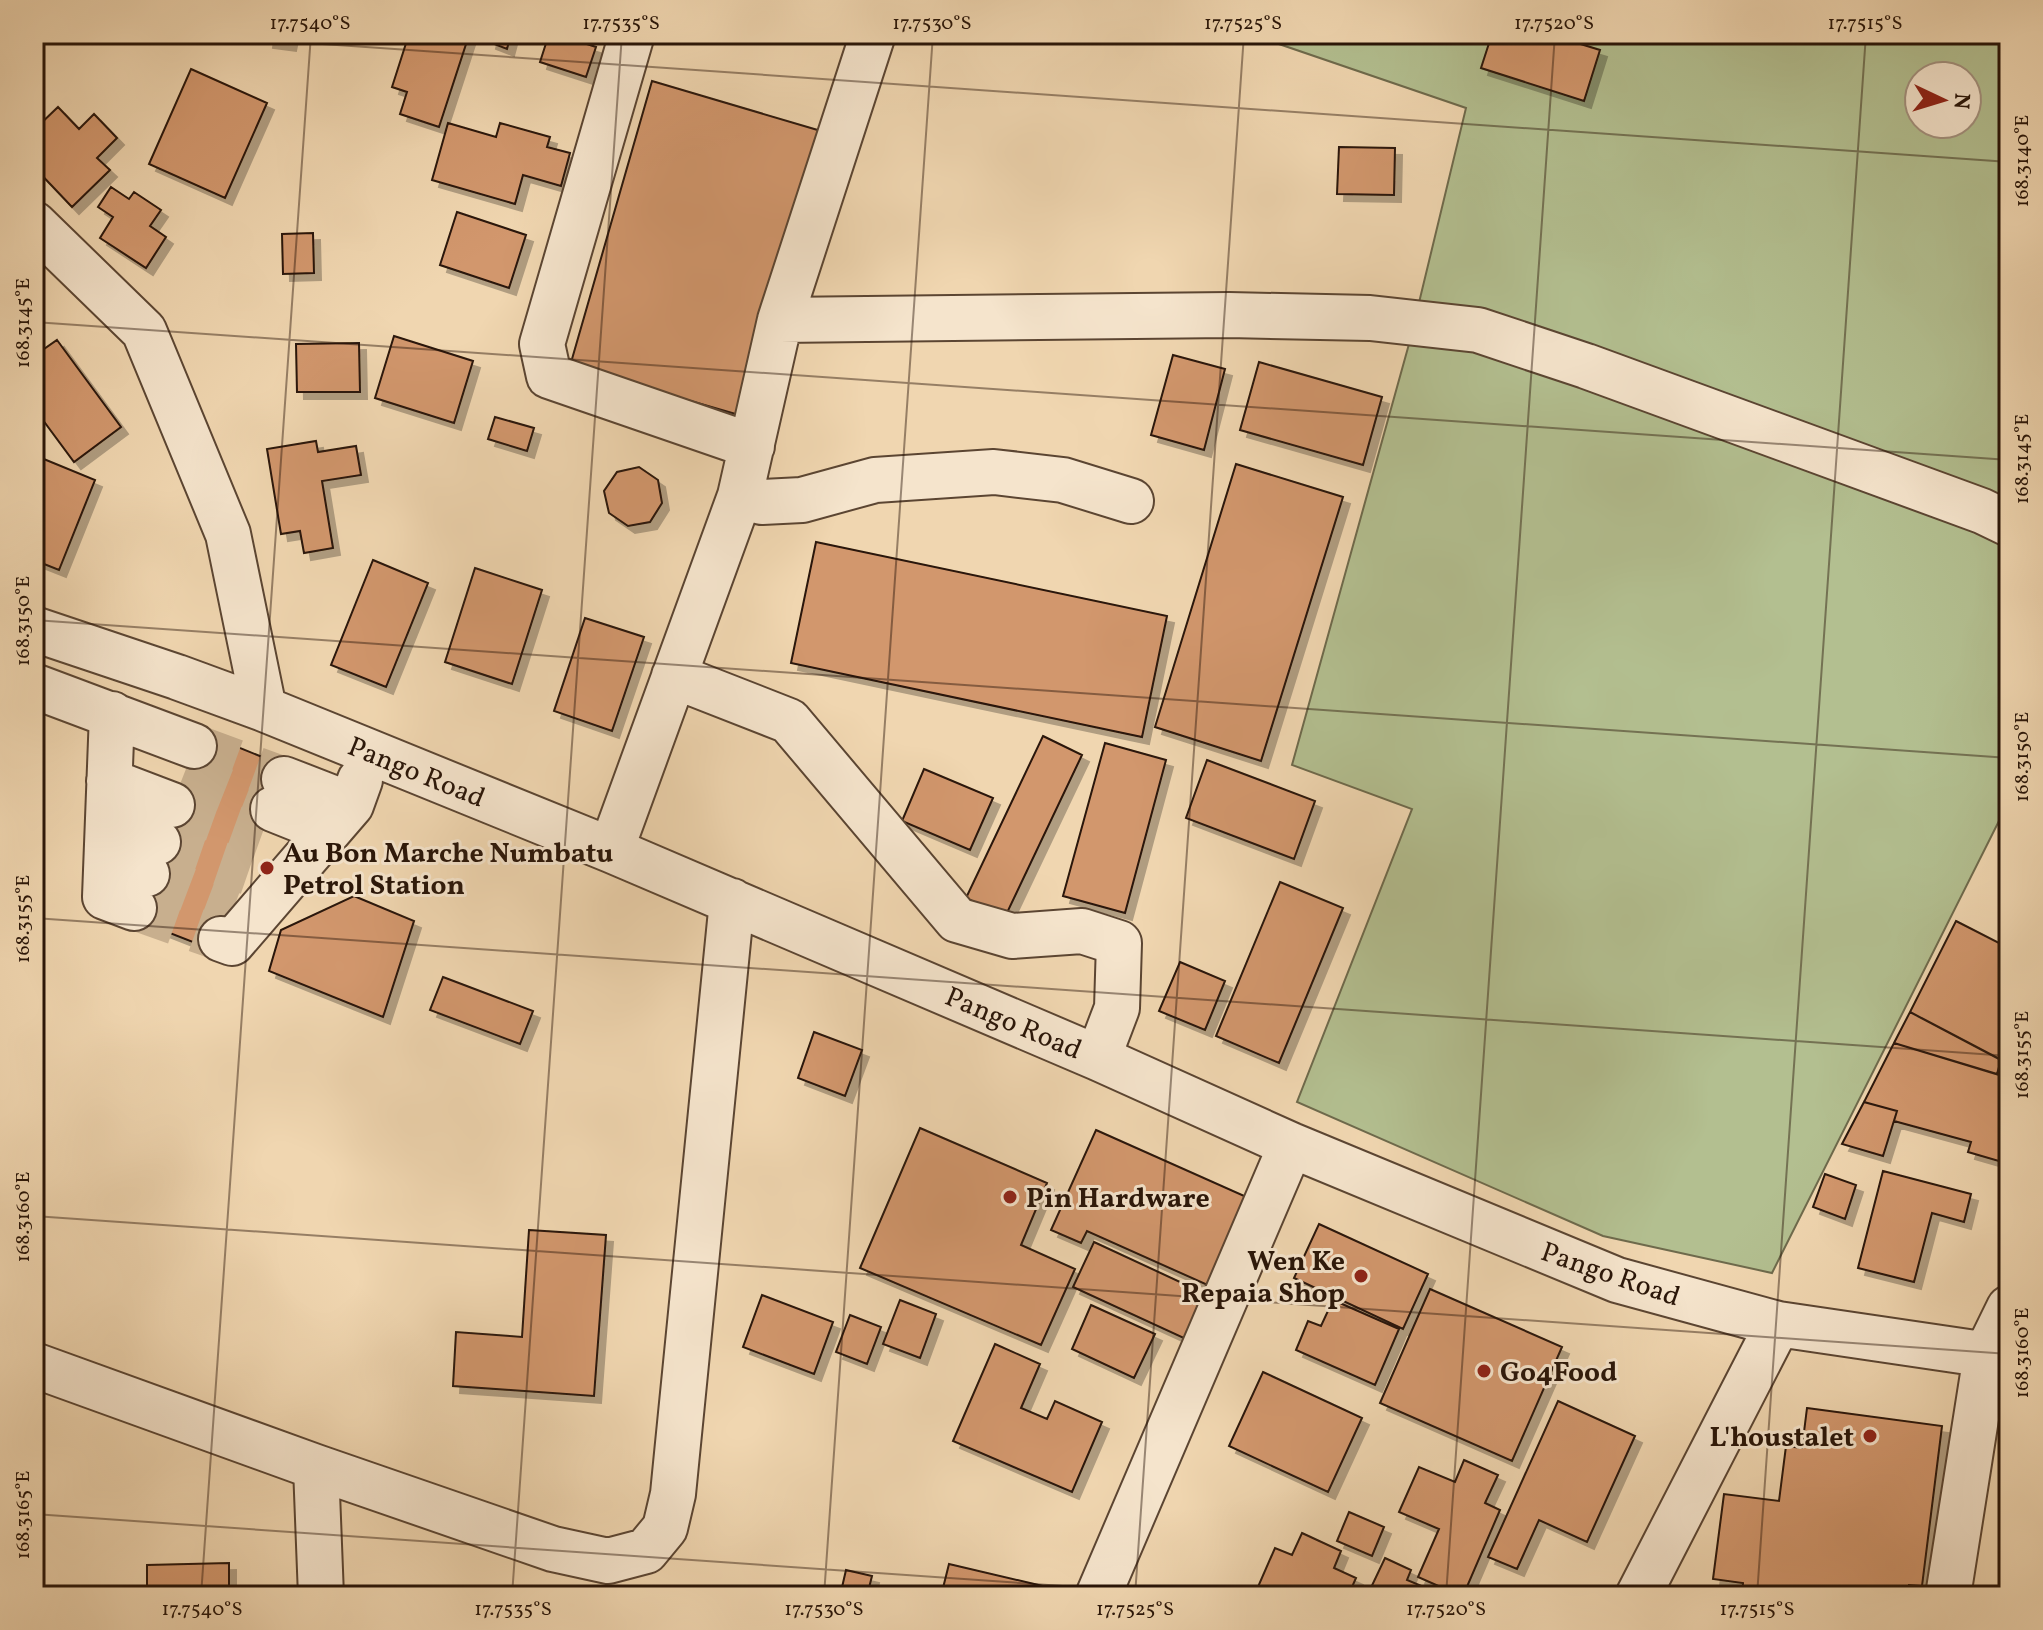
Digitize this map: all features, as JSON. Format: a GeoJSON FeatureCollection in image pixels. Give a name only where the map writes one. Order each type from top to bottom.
{"type":"FeatureCollection","features":[{"type":"Feature","properties":{"kind":"street"},"geometry":{"type":"LineString","coordinates":[[632,34],[542,344],[549,376],[752,446]]}},
{"type":"Feature","properties":{"kind":"street"},"geometry":{"type":"LineString","coordinates":[[611,850],[740,496],[780,320],[873,34]]}},
{"type":"Feature","properties":{"kind":"street"},"geometry":{"type":"LineString","coordinates":[[34,224],[144,331],[228,534],[264,709]]}},
{"type":"Feature","properties":{"kind":"street"},"geometry":{"type":"LineString","coordinates":[[780,320],[1229,315],[1370,318],[1478,330],[1586,366],[2009,524]]}},
{"type":"Feature","properties":{"kind":"street"},"geometry":{"type":"LineString","coordinates":[[740,496],[762,502],[802,500],[875,480],[994,472],[1063,480],[1131,501]]}},
{"type":"Feature","properties":{"kind":"street","name":"Pango Road"},"geometry":{"type":"LineString","coordinates":[[34,629],[264,709],[611,850],[1098,1058],[1291,1145],[1617,1280],[1778,1324],[1997,1356]]}},
{"type":"Feature","properties":{"kind":"street"},"geometry":{"type":"LineString","coordinates":[[674,676],[789,721],[957,920],[1012,936],[1082,931],[1119,943],[1117,1008],[1098,1058]]}},
{"type":"Feature","properties":{"kind":"street"},"geometry":{"type":"LineString","coordinates":[[164,811],[177,677]]}},
{"type":"Feature","properties":{"kind":"street"},"geometry":{"type":"LineString","coordinates":[[34,686],[109,785],[164,811]]}},
{"type":"Feature","properties":{"kind":"street"},"geometry":{"type":"LineString","coordinates":[[277,858],[371,753]]}},
{"type":"Feature","properties":{"kind":"street"},"geometry":{"type":"LineString","coordinates":[[109,785],[164,811]]}},
{"type":"Feature","properties":{"kind":"street"},"geometry":{"type":"LineString","coordinates":[[109,785],[164,811]]}},
{"type":"Feature","properties":{"kind":"street"},"geometry":{"type":"LineString","coordinates":[[34,1365],[553,1549],[608,1561],[646,1551],[665,1528],[673,1494],[732,901]]}},
{"type":"Feature","properties":{"kind":"street"},"geometry":{"type":"LineString","coordinates":[[1098,1596],[1291,1145]]}},
{"type":"Feature","properties":{"kind":"street"},"geometry":{"type":"LineString","coordinates":[[1948,1596],[2009,1308]]}},
{"type":"Feature","properties":{"kind":"street"},"geometry":{"type":"LineString","coordinates":[[1638,1596],[1778,1324]]}},
{"type":"Feature","properties":{"kind":"street"},"geometry":{"type":"LineString","coordinates":[[316,1467],[321,1596]]}},
{"type":"Feature","properties":{"kind":"green space"},"geometry":{"type":"Polygon","coordinates":[[[1282,34],[2009,34],[2009,801],[1772,1273],[1603,1236],[1297,1102],[1412,809],[1292,765],[1409,344],[1466,108],[1279,44],[1282,34]]]}},
{"type":"Feature","properties":{"kind":"building"},"geometry":{"type":"Polygon","coordinates":[[[267,34],[291,34],[289,44],[266,41],[267,34]]]}},
{"type":"Feature","properties":{"kind":"building"},"geometry":{"type":"Polygon","coordinates":[[[409,34],[458,34],[468,38],[439,127],[400,114],[407,92],[392,87],[409,34]]]}},
{"type":"Feature","properties":{"kind":"building"},"geometry":{"type":"Polygon","coordinates":[[[491,34],[511,34],[507,49],[489,42],[491,34]]]}},
{"type":"Feature","properties":{"kind":"building"},"geometry":{"type":"Polygon","coordinates":[[[549,34],[596,47],[586,77],[540,62],[549,34]]]}},
{"type":"Feature","properties":{"kind":"building"},"geometry":{"type":"Polygon","coordinates":[[[1492,34],[1548,34],[1600,50],[1584,101],[1481,68],[1492,34]]]}},
{"type":"Feature","properties":{"kind":"building"},"geometry":{"type":"Polygon","coordinates":[[[191,69],[267,103],[225,198],[149,164],[191,69]]]}},
{"type":"Feature","properties":{"kind":"building"},"geometry":{"type":"Polygon","coordinates":[[[652,81],[821,131],[739,415],[570,366],[652,81]]]}},
{"type":"Feature","properties":{"kind":"building"},"geometry":{"type":"Polygon","coordinates":[[[58,107],[79,129],[94,114],[117,138],[97,158],[110,170],[72,207],[34,167],[34,130],[58,107]]]}},
{"type":"Feature","properties":{"kind":"building"},"geometry":{"type":"Polygon","coordinates":[[[448,123],[496,137],[500,123],[550,137],[547,147],[570,153],[561,186],[523,175],[515,204],[432,180],[448,123]]]}},
{"type":"Feature","properties":{"kind":"building"},"geometry":{"type":"Polygon","coordinates":[[[1339,147],[1395,148],[1394,195],[1337,194],[1339,147]]]}},
{"type":"Feature","properties":{"kind":"building"},"geometry":{"type":"Polygon","coordinates":[[[111,187],[129,199],[134,192],[161,210],[150,226],[166,237],[146,268],[100,238],[113,217],[98,207],[111,187]]]}},
{"type":"Feature","properties":{"kind":"building"},"geometry":{"type":"Polygon","coordinates":[[[457,212],[526,235],[509,288],[440,265],[457,212]]]}},
{"type":"Feature","properties":{"kind":"building"},"geometry":{"type":"Polygon","coordinates":[[[313,233],[314,273],[283,274],[282,234],[313,233]]]}},
{"type":"Feature","properties":{"kind":"building"},"geometry":{"type":"Polygon","coordinates":[[[394,336],[473,361],[454,423],[375,398],[394,336]]]}},
{"type":"Feature","properties":{"kind":"building"},"geometry":{"type":"Polygon","coordinates":[[[57,340],[121,427],[74,462],[34,408],[34,356],[57,340]]]}},
{"type":"Feature","properties":{"kind":"building"},"geometry":{"type":"Polygon","coordinates":[[[359,343],[360,392],[297,392],[296,344],[359,343]]]}},
{"type":"Feature","properties":{"kind":"building"},"geometry":{"type":"Polygon","coordinates":[[[1173,355],[1225,369],[1204,450],[1151,435],[1173,355]]]}},
{"type":"Feature","properties":{"kind":"building"},"geometry":{"type":"Polygon","coordinates":[[[1259,362],[1382,397],[1363,465],[1240,430],[1259,362]]]}},
{"type":"Feature","properties":{"kind":"building"},"geometry":{"type":"Polygon","coordinates":[[[495,417],[534,428],[527,451],[488,439],[495,417]]]}},
{"type":"Feature","properties":{"kind":"building"},"geometry":{"type":"Polygon","coordinates":[[[316,441],[318,452],[356,446],[361,475],[322,481],[333,548],[304,553],[300,531],[281,534],[267,449],[316,441]]]}},
{"type":"Feature","properties":{"kind":"building"},"geometry":{"type":"Polygon","coordinates":[[[34,455],[95,480],[59,570],[34,560],[34,455]]]}},
{"type":"Feature","properties":{"kind":"building"},"geometry":{"type":"Polygon","coordinates":[[[1236,464],[1343,497],[1261,761],[1155,727],[1236,464]]]}},
{"type":"Feature","properties":{"kind":"building"},"geometry":{"type":"Polygon","coordinates":[[[639,467],[658,480],[662,503],[650,522],[628,526],[609,513],[604,491],[617,472],[639,467]]]}},
{"type":"Feature","properties":{"kind":"building"},"geometry":{"type":"Polygon","coordinates":[[[816,542],[1167,616],[1142,737],[791,663],[816,542]]]}},
{"type":"Feature","properties":{"kind":"building"},"geometry":{"type":"Polygon","coordinates":[[[373,560],[428,583],[386,687],[331,665],[373,560]]]}},
{"type":"Feature","properties":{"kind":"building"},"geometry":{"type":"Polygon","coordinates":[[[475,568],[542,590],[512,684],[445,662],[475,568]]]}},
{"type":"Feature","properties":{"kind":"building"},"geometry":{"type":"Polygon","coordinates":[[[585,618],[644,637],[612,731],[554,711],[585,618]]]}},
{"type":"Feature","properties":{"kind":"building"},"geometry":{"type":"Polygon","coordinates":[[[1043,736],[1082,755],[1005,917],[966,898],[1043,736]]]}},
{"type":"Feature","properties":{"kind":"building"},"geometry":{"type":"Polygon","coordinates":[[[213,737],[277,763],[203,946],[139,921],[213,737]]]}},
{"type":"Feature","properties":{"kind":"building"},"geometry":{"type":"Polygon","coordinates":[[[1105,743],[1166,760],[1125,913],[1063,896],[1105,743]]]}},
{"type":"Feature","properties":{"kind":"building"},"geometry":{"type":"Polygon","coordinates":[[[1207,760],[1315,801],[1294,859],[1186,818],[1207,760]]]}},
{"type":"Feature","properties":{"kind":"building"},"geometry":{"type":"Polygon","coordinates":[[[924,769],[993,798],[970,850],[902,821],[924,769]]]}},
{"type":"Feature","properties":{"kind":"building"},"geometry":{"type":"Polygon","coordinates":[[[1280,882],[1343,908],[1279,1063],[1216,1036],[1280,882]]]}},
{"type":"Feature","properties":{"kind":"building"},"geometry":{"type":"Polygon","coordinates":[[[354,896],[414,921],[383,1017],[269,971],[281,930],[354,896]]]}},
{"type":"Feature","properties":{"kind":"building"},"geometry":{"type":"Polygon","coordinates":[[[1956,921],[2009,948],[2009,1064],[1910,1012],[1956,921]]]}},
{"type":"Feature","properties":{"kind":"building"},"geometry":{"type":"Polygon","coordinates":[[[1180,962],[1225,981],[1205,1030],[1159,1011],[1180,962]]]}},
{"type":"Feature","properties":{"kind":"building"},"geometry":{"type":"Polygon","coordinates":[[[443,977],[533,1011],[520,1044],[430,1010],[443,977]]]}},
{"type":"Feature","properties":{"kind":"building"},"geometry":{"type":"Polygon","coordinates":[[[1910,1012],[2001,1060],[1997,1074],[1894,1043],[1910,1012]]]}},
{"type":"Feature","properties":{"kind":"building"},"geometry":{"type":"Polygon","coordinates":[[[814,1032],[862,1050],[845,1096],[798,1078],[814,1032]]]}},
{"type":"Feature","properties":{"kind":"building"},"geometry":{"type":"Polygon","coordinates":[[[1894,1043],[2009,1078],[2009,1164],[1968,1152],[1971,1142],[1894,1121],[1897,1111],[1864,1102],[1894,1043]]]}},
{"type":"Feature","properties":{"kind":"building"},"geometry":{"type":"Polygon","coordinates":[[[1864,1102],[1897,1111],[1883,1156],[1842,1144],[1864,1102]]]}},
{"type":"Feature","properties":{"kind":"building"},"geometry":{"type":"Polygon","coordinates":[[[920,1128],[1047,1183],[1021,1245],[1075,1269],[1041,1345],[860,1268],[920,1128]]]}},
{"type":"Feature","properties":{"kind":"building"},"geometry":{"type":"Polygon","coordinates":[[[1096,1130],[1251,1199],[1212,1287],[1087,1231],[1081,1243],[1051,1230],[1096,1130]]]}},
{"type":"Feature","properties":{"kind":"building"},"geometry":{"type":"Polygon","coordinates":[[[1883,1171],[1971,1194],[1964,1222],[1932,1213],[1914,1282],[1858,1268],[1883,1171]]]}},
{"type":"Feature","properties":{"kind":"building"},"geometry":{"type":"Polygon","coordinates":[[[1825,1174],[1856,1185],[1845,1219],[1813,1207],[1825,1174]]]}},
{"type":"Feature","properties":{"kind":"building","name":"Wen Ke Repaia Shop"},"geometry":{"type":"Polygon","coordinates":[[[1319,1224],[1428,1274],[1403,1329],[1294,1278],[1319,1224]]]}},
{"type":"Feature","properties":{"kind":"building"},"geometry":{"type":"Polygon","coordinates":[[[529,1230],[606,1235],[594,1396],[453,1386],[456,1332],[522,1337],[529,1230]]]}},
{"type":"Feature","properties":{"kind":"building"},"geometry":{"type":"Polygon","coordinates":[[[1094,1242],[1208,1295],[1188,1340],[1073,1287],[1094,1242]]]}},
{"type":"Feature","properties":{"kind":"building"},"geometry":{"type":"Polygon","coordinates":[[[1430,1289],[1562,1347],[1512,1461],[1380,1403],[1430,1289]]]}},
{"type":"Feature","properties":{"kind":"building"},"geometry":{"type":"Polygon","coordinates":[[[762,1295],[833,1322],[814,1374],[743,1347],[762,1295]]]}},
{"type":"Feature","properties":{"kind":"building"},"geometry":{"type":"Polygon","coordinates":[[[900,1300],[936,1314],[920,1358],[883,1344],[900,1300]]]}},
{"type":"Feature","properties":{"kind":"building"},"geometry":{"type":"Polygon","coordinates":[[[1333,1300],[1399,1329],[1375,1385],[1296,1350],[1308,1321],[1321,1326],[1333,1300]]]}},
{"type":"Feature","properties":{"kind":"building"},"geometry":{"type":"Polygon","coordinates":[[[1091,1305],[1155,1334],[1134,1378],[1072,1349],[1091,1305]]]}},
{"type":"Feature","properties":{"kind":"building"},"geometry":{"type":"Polygon","coordinates":[[[850,1315],[881,1327],[867,1364],[836,1352],[850,1315]]]}},
{"type":"Feature","properties":{"kind":"building"},"geometry":{"type":"Polygon","coordinates":[[[995,1344],[1040,1364],[1021,1408],[1047,1419],[1055,1401],[1102,1422],[1072,1492],[953,1441],[995,1344]]]}},
{"type":"Feature","properties":{"kind":"building"},"geometry":{"type":"Polygon","coordinates":[[[1263,1372],[1362,1418],[1328,1492],[1229,1446],[1263,1372]]]}},
{"type":"Feature","properties":{"kind":"building"},"geometry":{"type":"Polygon","coordinates":[[[1558,1401],[1635,1436],[1587,1542],[1539,1520],[1517,1569],[1488,1557],[1558,1401]]]}},
{"type":"Feature","properties":{"kind":"building"},"geometry":{"type":"Polygon","coordinates":[[[1807,1408],[1942,1426],[1922,1586],[1909,1585],[1908,1596],[1742,1596],[1743,1583],[1713,1579],[1724,1494],[1779,1501],[1786,1446],[1802,1448],[1807,1408]]]}},
{"type":"Feature","properties":{"kind":"building"},"geometry":{"type":"Polygon","coordinates":[[[1464,1460],[1498,1475],[1485,1503],[1500,1510],[1461,1596],[1418,1577],[1439,1529],[1399,1512],[1419,1467],[1455,1482],[1464,1460]]]}},
{"type":"Feature","properties":{"kind":"building"},"geometry":{"type":"Polygon","coordinates":[[[1349,1512],[1384,1527],[1372,1556],[1337,1541],[1349,1512]]]}},
{"type":"Feature","properties":{"kind":"building"},"geometry":{"type":"Polygon","coordinates":[[[1302,1533],[1341,1551],[1334,1568],[1356,1578],[1348,1596],[1254,1596],[1275,1548],[1292,1555],[1302,1533]]]}},
{"type":"Feature","properties":{"kind":"building"},"geometry":{"type":"Polygon","coordinates":[[[1385,1558],[1411,1570],[1407,1580],[1424,1587],[1420,1596],[1367,1596],[1385,1558]]]}},
{"type":"Feature","properties":{"kind":"building"},"geometry":{"type":"Polygon","coordinates":[[[229,1563],[229,1596],[147,1596],[147,1565],[229,1563]]]}},
{"type":"Feature","properties":{"kind":"building"},"geometry":{"type":"Polygon","coordinates":[[[949,1564],[1047,1587],[1045,1596],[941,1596],[949,1564]]]}},
{"type":"Feature","properties":{"kind":"building"},"geometry":{"type":"Polygon","coordinates":[[[846,1570],[872,1576],[867,1596],[840,1596],[846,1570]]]}},
{"type":"Feature","properties":{"kind":"tunnel"},"geometry":{"type":"LineString","coordinates":[[194,746],[284,779]]}},
{"type":"Feature","properties":{"kind":"tunnel"},"geometry":{"type":"LineString","coordinates":[[184,774],[273,809]]}},
{"type":"Feature","properties":{"kind":"tunnel"},"geometry":{"type":"LineString","coordinates":[[172,805],[261,837]]}},
{"type":"Feature","properties":{"kind":"tunnel"},"geometry":{"type":"LineString","coordinates":[[158,842],[248,873]]}},
{"type":"Feature","properties":{"kind":"tunnel"},"geometry":{"type":"LineString","coordinates":[[147,874],[234,907]]}},
{"type":"Feature","properties":{"kind":"tunnel"},"geometry":{"type":"LineString","coordinates":[[134,908],[221,939]]}},
{"type":"Feature","properties":{"kind":"place","name":"Au Bon Marche Numbatu Petrol Station"},"geometry":{"type":"Point","coordinates":[267,868]}},
{"type":"Feature","properties":{"kind":"place","name":"Pin Hardware"},"geometry":{"type":"Point","coordinates":[1010,1197]}},
{"type":"Feature","properties":{"kind":"place","name":"Wen Ke Repaia Shop"},"geometry":{"type":"Point","coordinates":[1361,1276]}},
{"type":"Feature","properties":{"kind":"place","name":"Go4Food"},"geometry":{"type":"Point","coordinates":[1484,1371]}},
{"type":"Feature","properties":{"kind":"place","name":"L'houstalet"},"geometry":{"type":"Point","coordinates":[1870,1436]}}]}
